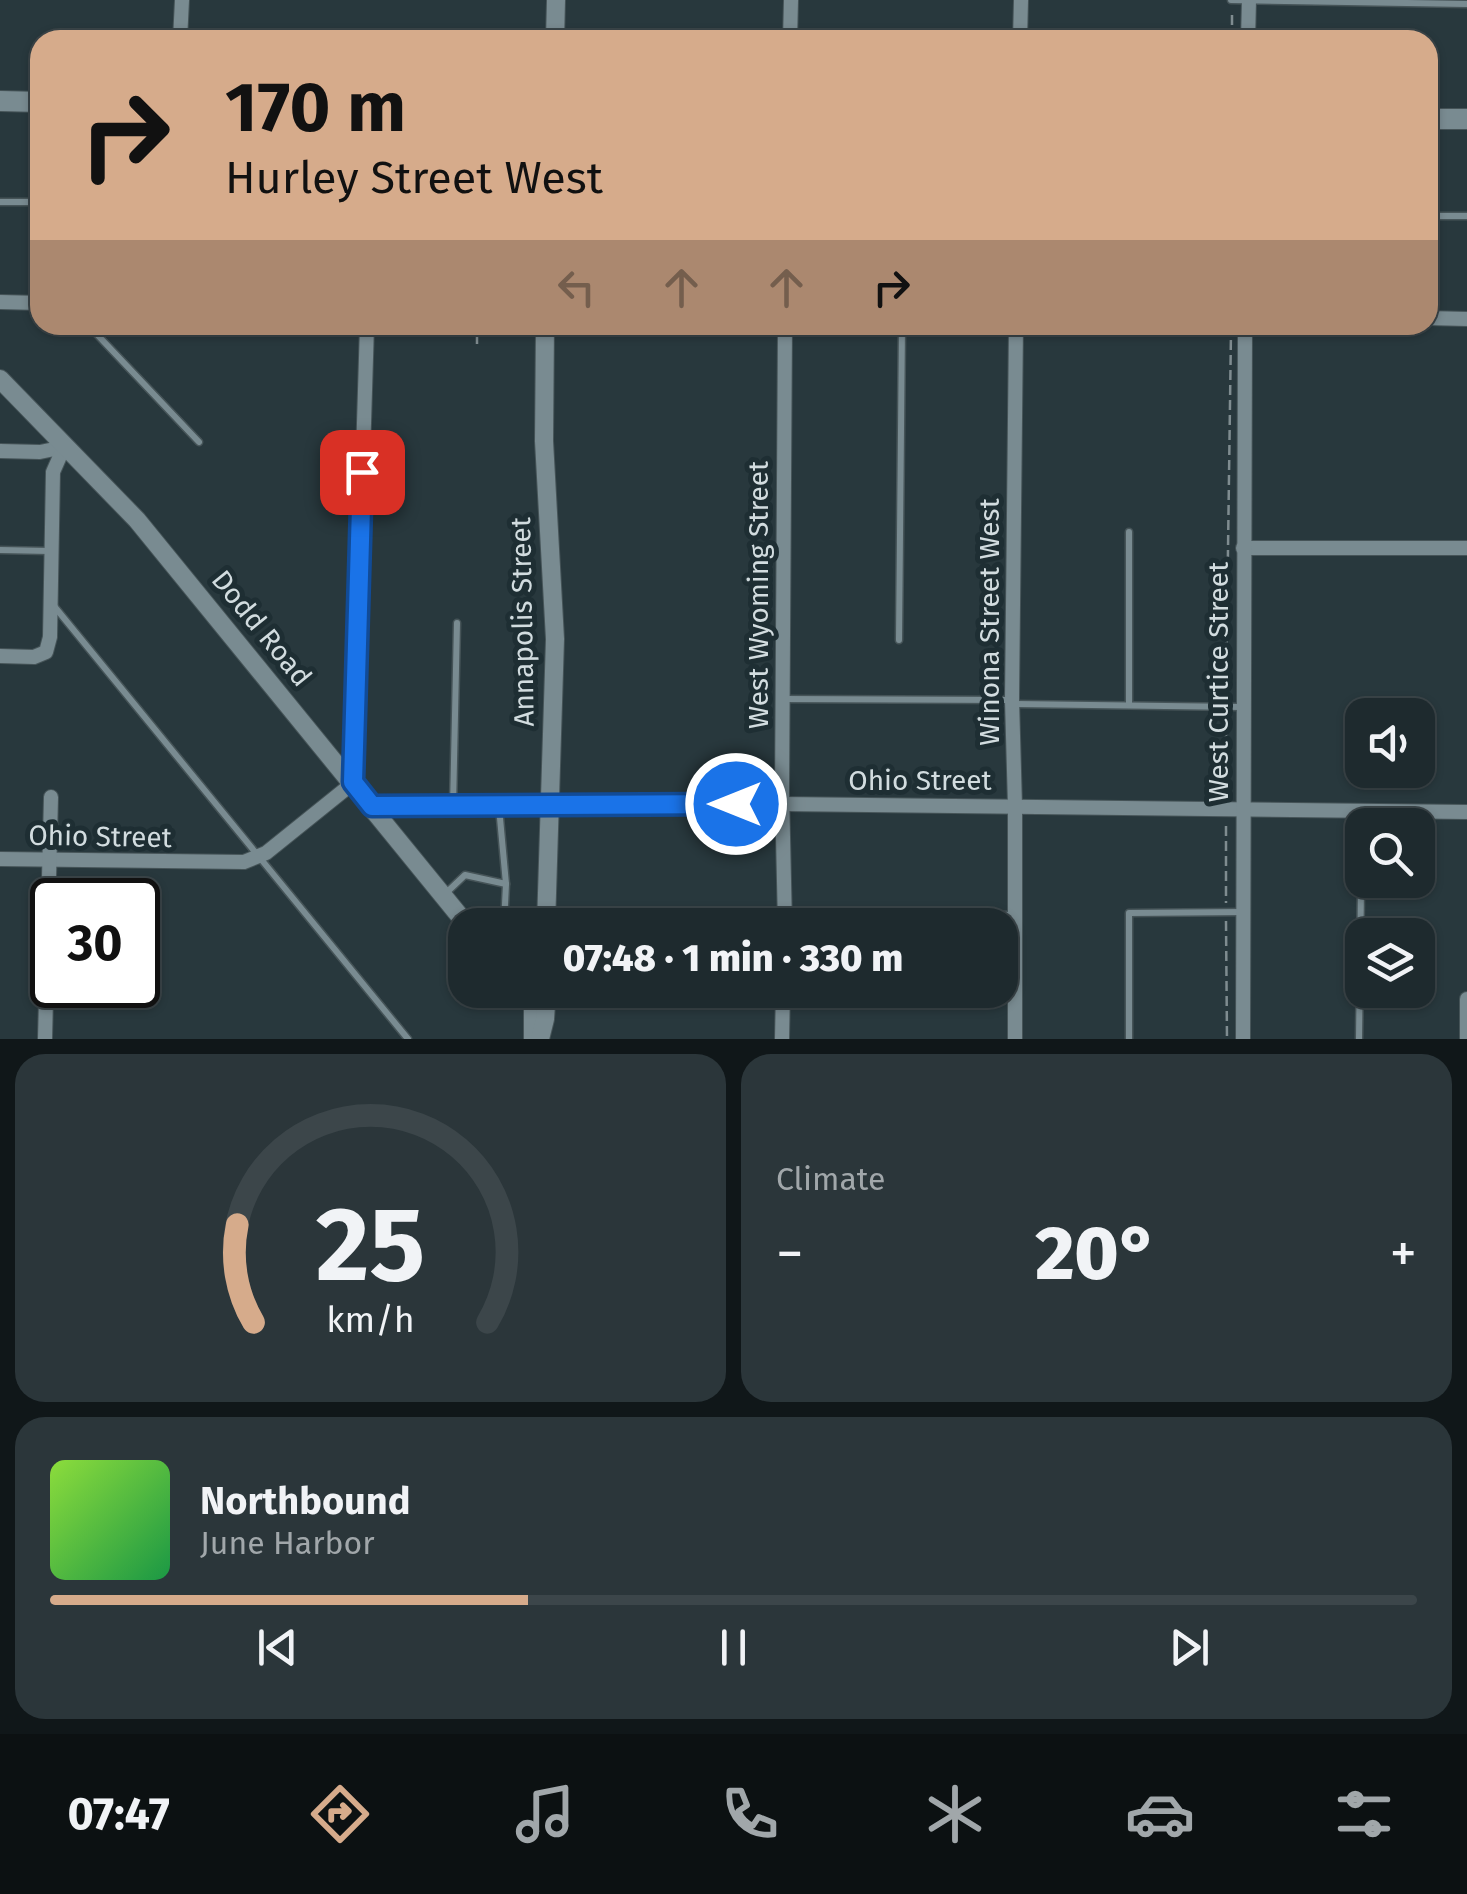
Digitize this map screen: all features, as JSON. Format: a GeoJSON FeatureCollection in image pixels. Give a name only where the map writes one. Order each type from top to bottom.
{"type":"FeatureCollection","features":[{"type":"Feature","properties":{"kind":"main road"},"geometry":{"type":"LineString","coordinates":[[0,101],[30,102]]}},
{"type":"Feature","properties":{"kind":"main road"},"geometry":{"type":"LineString","coordinates":[[1438,118],[1467,119]]}},
{"type":"Feature","properties":{"kind":"street"},"geometry":{"type":"LineString","coordinates":[[180,30],[182,0]]}},
{"type":"Feature","properties":{"kind":"street"},"geometry":{"type":"LineString","coordinates":[[555,30],[556,0]]}},
{"type":"Feature","properties":{"kind":"street"},"geometry":{"type":"LineString","coordinates":[[790,30],[791,0]]}},
{"type":"Feature","properties":{"kind":"street"},"geometry":{"type":"LineString","coordinates":[[1020,30],[1021,0]]}},
{"type":"Feature","properties":{"kind":"street"},"geometry":{"type":"LineString","coordinates":[[1248,30],[1249,0]]}},
{"type":"Feature","properties":{"kind":"street"},"geometry":{"type":"LineString","coordinates":[[0,302],[30,302]]}},
{"type":"Feature","properties":{"kind":"street"},"geometry":{"type":"LineString","coordinates":[[1438,318],[1467,319]]}},
{"type":"Feature","properties":{"kind":"street"},"geometry":{"type":"LineString","coordinates":[[259,856],[353,782],[367,335]]}},
{"type":"Feature","properties":{"kind":"street","name":"Annapolis Street"},"geometry":{"type":"LineString","coordinates":[[544,908],[555,639],[544,441],[546,335]]}},
{"type":"Feature","properties":{"kind":"street","name":"West Wyoming Street"},"geometry":{"type":"LineString","coordinates":[[785,335],[785,908]]}},
{"type":"Feature","properties":{"kind":"street","name":"Winona Street West"},"geometry":{"type":"LineString","coordinates":[[1015,908],[1012,702],[1016,335]]}},
{"type":"Feature","properties":{"kind":"street","name":"West Curtice Street"},"geometry":{"type":"LineString","coordinates":[[1238,335],[1243,548],[1244,1039]]}},
{"type":"Feature","properties":{"kind":"street","name":"Dodd Road"},"geometry":{"type":"LineString","coordinates":[[0,378],[137,520],[453,908]]}},
{"type":"Feature","properties":{"kind":"street"},"geometry":{"type":"LineString","coordinates":[[0,450],[40,452],[64,447]]}},
{"type":"Feature","properties":{"kind":"street"},"geometry":{"type":"LineString","coordinates":[[0,656],[46,652],[53,472],[64,447]]}},
{"type":"Feature","properties":{"kind":"street"},"geometry":{"type":"LineString","coordinates":[[1243,548],[1467,548]]}},
{"type":"Feature","properties":{"kind":"street"},"geometry":{"type":"LineString","coordinates":[[45,1039],[52,797]]}},
{"type":"Feature","properties":{"kind":"street","name":"Ohio Street"},"geometry":{"type":"LineString","coordinates":[[372,806],[782,804],[1345,810]]}},
{"type":"Feature","properties":{"kind":"street","name":"Ohio Street"},"geometry":{"type":"LineString","coordinates":[[1435,812],[1467,812]]}},
{"type":"Feature","properties":{"kind":"street","name":"Ohio Street"},"geometry":{"type":"LineString","coordinates":[[0,859],[220,863],[244,862],[259,856]]}},
{"type":"Feature","properties":{"kind":"street"},"geometry":{"type":"LineString","coordinates":[[1467,999],[1467,1039]]}},
{"type":"Feature","properties":{"kind":"street"},"geometry":{"type":"LineString","coordinates":[[534,1008],[536,1039]]}},
{"type":"Feature","properties":{"kind":"street"},"geometry":{"type":"LineString","coordinates":[[536,1039],[546,1020],[546,1008]]}},
{"type":"Feature","properties":{"kind":"street"},"geometry":{"type":"LineString","coordinates":[[782,1039],[783,1008]]}},
{"type":"Feature","properties":{"kind":"street","name":"Winona Street West"},"geometry":{"type":"LineString","coordinates":[[1014,1008],[1014,1039]]}},
{"type":"Feature","properties":{"kind":"lane"},"geometry":{"type":"LineString","coordinates":[[1231,0],[1467,4]]}},
{"type":"Feature","properties":{"kind":"lane"},"geometry":{"type":"LineString","coordinates":[[0,202],[30,202]]}},
{"type":"Feature","properties":{"kind":"lane"},"geometry":{"type":"LineString","coordinates":[[1438,216],[1467,216]]}},
{"type":"Feature","properties":{"kind":"lane"},"geometry":{"type":"LineString","coordinates":[[97,335],[199,442]]}},
{"type":"Feature","properties":{"kind":"lane"},"geometry":{"type":"LineString","coordinates":[[899,640],[902,335]]}},
{"type":"Feature","properties":{"kind":"lane"},"geometry":{"type":"LineString","coordinates":[[1129,532],[1129,705]]}},
{"type":"Feature","properties":{"kind":"lane"},"geometry":{"type":"LineString","coordinates":[[0,550],[52,551]]}},
{"type":"Feature","properties":{"kind":"lane"},"geometry":{"type":"LineString","coordinates":[[50,602],[408,1039]]}},
{"type":"Feature","properties":{"kind":"lane"},"geometry":{"type":"LineString","coordinates":[[453,807],[456,624]]}},
{"type":"Feature","properties":{"kind":"lane"},"geometry":{"type":"LineString","coordinates":[[782,699],[1244,707]]}},
{"type":"Feature","properties":{"kind":"lane"},"geometry":{"type":"LineString","coordinates":[[499,806],[505,908]]}},
{"type":"Feature","properties":{"kind":"lane"},"geometry":{"type":"LineString","coordinates":[[443,896],[465,875],[506,884]]}},
{"type":"Feature","properties":{"kind":"lane"},"geometry":{"type":"LineString","coordinates":[[1359,1039],[1361,898]]}},
{"type":"Feature","properties":{"kind":"lane"},"geometry":{"type":"LineString","coordinates":[[1129,1039],[1130,912],[1244,912]]}},
{"type":"Feature","properties":{"kind":"path"},"geometry":{"type":"LineString","coordinates":[[1231,0],[1232,30]]}},
{"type":"Feature","properties":{"kind":"path"},"geometry":{"type":"LineString","coordinates":[[477,335],[477,344]]}},
{"type":"Feature","properties":{"kind":"path"},"geometry":{"type":"LineString","coordinates":[[1230,794],[1226,792],[1226,706],[1238,335]]}},
{"type":"Feature","properties":{"kind":"path"},"geometry":{"type":"LineString","coordinates":[[1226,1039],[1226,824],[1230,822]]}},
{"type":"Feature","properties":{"kind":"route"},"geometry":{"type":"LineString","coordinates":[[362,472],[353,782],[372,806],[736,804]]}}]}
